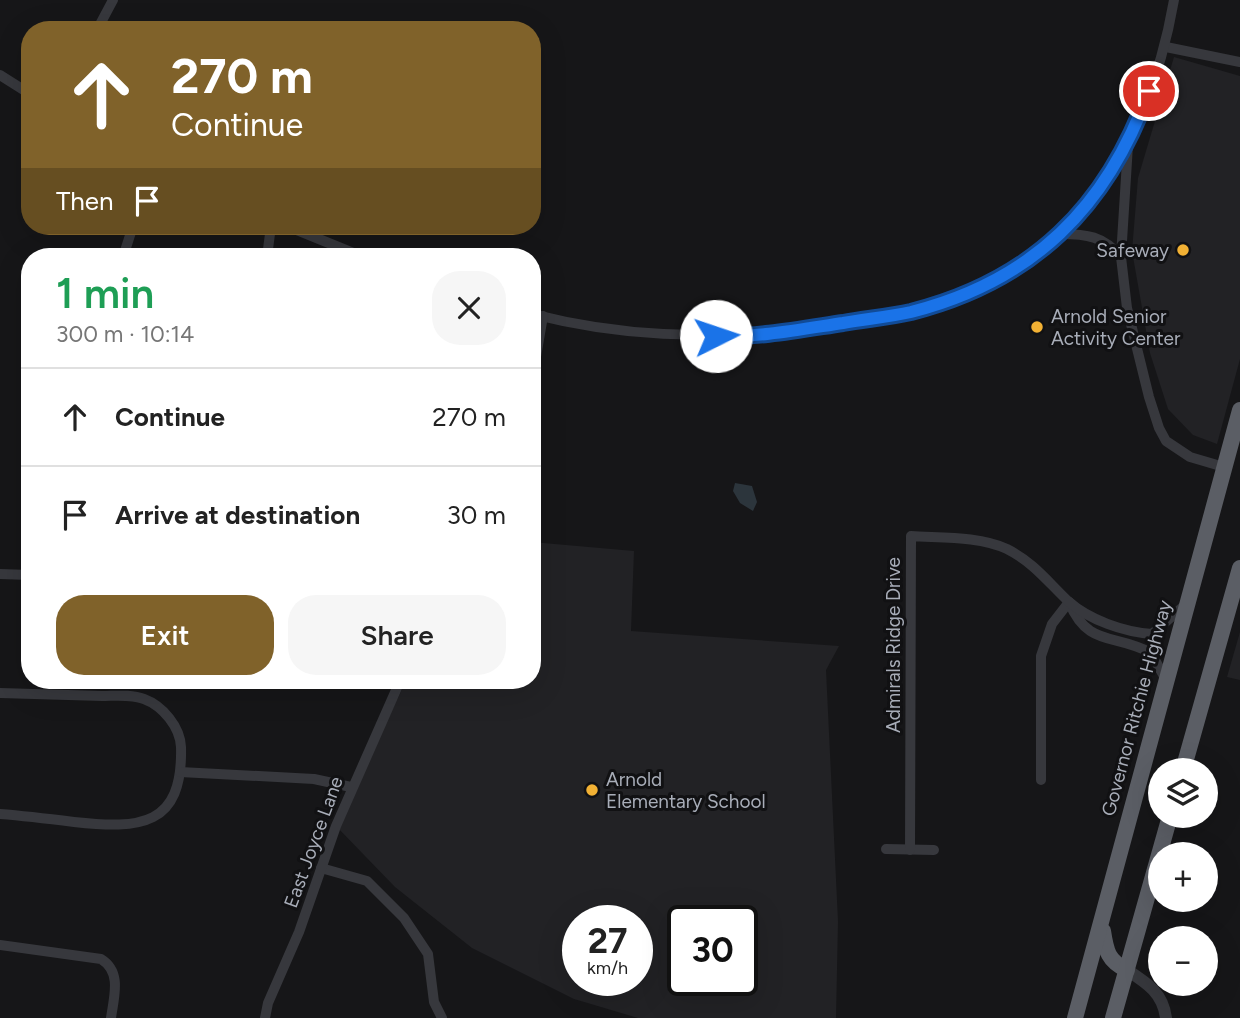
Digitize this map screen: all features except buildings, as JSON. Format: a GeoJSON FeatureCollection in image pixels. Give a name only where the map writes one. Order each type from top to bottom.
{"type":"FeatureCollection","features":[{"type":"Feature","properties":{"kind":"highway","name":"Governor Ritchie Highway"},"geometry":{"type":"LineString","coordinates":[[1075,1018],[1165,678],[1240,410]]}},
{"type":"Feature","properties":{"kind":"highway"},"geometry":{"type":"LineString","coordinates":[[1186,758],[1240,568]]}},
{"type":"Feature","properties":{"kind":"highway"},"geometry":{"type":"LineString","coordinates":[[1113,1018],[1167,828]]}},
{"type":"Feature","properties":{"kind":"highway"},"geometry":{"type":"LineString","coordinates":[[1101,923],[1106,953],[1112,963],[1127,970]]}},
{"type":"Feature","properties":{"kind":"street"},"geometry":{"type":"LineString","coordinates":[[102,21],[113,0]]}},
{"type":"Feature","properties":{"kind":"street"},"geometry":{"type":"LineString","coordinates":[[541,328],[543,316],[626,332],[725,337],[912,312],[980,287],[1018,267],[1060,234],[1105,183],[1128,145],[1166,47],[1174,0]]}},
{"type":"Feature","properties":{"kind":"street"},"geometry":{"type":"LineString","coordinates":[[1166,47],[1240,62]]}},
{"type":"Feature","properties":{"kind":"street"},"geometry":{"type":"LineString","coordinates":[[1,77],[21,89]]}},
{"type":"Feature","properties":{"kind":"street"},"geometry":{"type":"LineString","coordinates":[[1128,145],[1121,257],[1127,308],[1159,428],[1166,440],[1184,454],[1224,467]]}},
{"type":"Feature","properties":{"kind":"street"},"geometry":{"type":"LineString","coordinates":[[1060,234],[1097,237],[1110,245],[1121,257]]}},
{"type":"Feature","properties":{"kind":"street"},"geometry":{"type":"LineString","coordinates":[[309,235],[341,248]]}},
{"type":"Feature","properties":{"kind":"street","name":"Admirals Ridge Drive"},"geometry":{"type":"LineString","coordinates":[[910,850],[911,536],[988,543],[1006,549],[1049,578],[1069,602],[1083,628],[1101,637],[1151,653],[1165,678]]}},
{"type":"Feature","properties":{"kind":"street"},"geometry":{"type":"LineString","coordinates":[[0,574],[21,575]]}},
{"type":"Feature","properties":{"kind":"street"},"geometry":{"type":"LineString","coordinates":[[1041,780],[1041,656],[1052,624],[1069,602]]}},
{"type":"Feature","properties":{"kind":"street","name":"Admirals Ridge Drive"},"geometry":{"type":"LineString","coordinates":[[1069,602],[1100,621],[1152,634],[1185,605]]}},
{"type":"Feature","properties":{"kind":"street","name":"East Joyce Lane"},"geometry":{"type":"LineString","coordinates":[[265,1018],[268,1003],[299,932],[351,787],[396,689]]}},
{"type":"Feature","properties":{"kind":"street"},"geometry":{"type":"LineString","coordinates":[[0,693],[126,696],[148,701],[165,713],[180,740],[180,772],[174,797],[155,816],[142,824],[113,826],[0,814]]}},
{"type":"Feature","properties":{"kind":"street"},"geometry":{"type":"LineString","coordinates":[[180,772],[314,779],[351,787]]}},
{"type":"Feature","properties":{"kind":"street"},"geometry":{"type":"LineString","coordinates":[[886,849],[934,850]]}},
{"type":"Feature","properties":{"kind":"street"},"geometry":{"type":"LineString","coordinates":[[321,867],[367,881],[404,918],[428,954],[434,1002],[442,1018]]}},
{"type":"Feature","properties":{"kind":"street"},"geometry":{"type":"LineString","coordinates":[[0,945],[101,959],[108,963],[116,977],[111,1018]]}},
{"type":"Feature","properties":{"kind":"street"},"geometry":{"type":"LineString","coordinates":[[1127,970],[1157,992],[1164,1004],[1166,1018]]}},
{"type":"Feature","properties":{"kind":"shaded area"},"geometry":{"type":"Polygon","coordinates":[[[1174,57],[1240,76],[1240,359],[1217,444],[1193,435],[1168,409],[1150,353],[1132,251],[1138,178],[1174,57]]]}},
{"type":"Feature","properties":{"kind":"shaded area"},"geometry":{"type":"Polygon","coordinates":[[[735,483],[752,486],[757,502],[753,511],[740,503],[733,491],[735,483]]]}},
{"type":"Feature","properties":{"kind":"shaded area","name":"Arnold Elementary School"},"geometry":{"type":"Polygon","coordinates":[[[541,543],[634,551],[631,631],[839,646],[826,670],[838,921],[836,1018],[638,1018],[574,999],[568,996],[653,996],[653,905],[562,905],[562,993],[472,948],[395,887],[336,826],[402,689],[541,689],[541,543]]]}},
{"type":"Feature","properties":{"kind":"shaded area"},"geometry":{"type":"Polygon","coordinates":[[[1240,632],[1240,680],[1227,677],[1240,632]]]}},
{"type":"Feature","properties":{"kind":"place","name":"Safeway"},"geometry":{"type":"Point","coordinates":[1183,250]}},
{"type":"Feature","properties":{"kind":"place","name":"Arnold Senior Activity Center"},"geometry":{"type":"Point","coordinates":[1037,327]}},
{"type":"Feature","properties":{"kind":"place","name":"Arnold Elementary School"},"geometry":{"type":"Point","coordinates":[592,790]}},
{"type":"Feature","properties":{"kind":"route"},"geometry":{"type":"LineString","coordinates":[[716,336],[817,327],[912,312],[980,287],[1018,267],[1060,234],[1105,183],[1133,136],[1149,91]]}}]}
